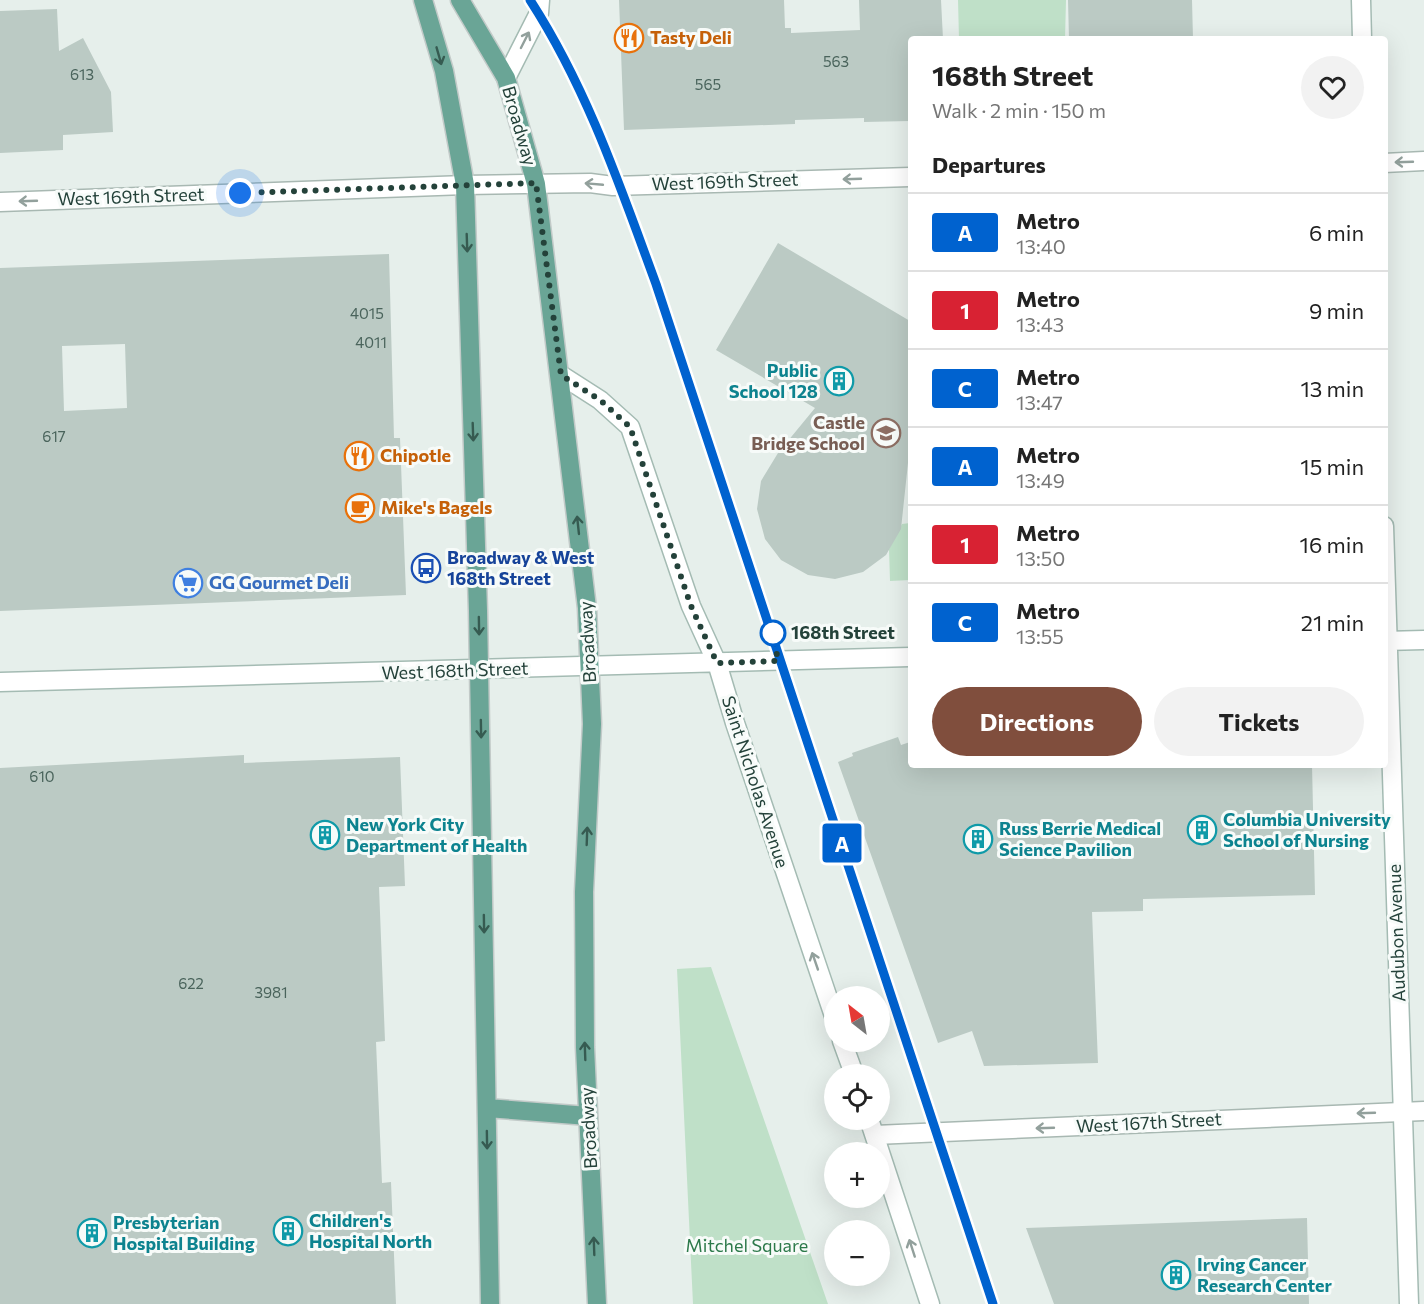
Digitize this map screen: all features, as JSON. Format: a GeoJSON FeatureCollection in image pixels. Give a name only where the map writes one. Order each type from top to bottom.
{"type":"FeatureCollection","features":[{"type":"Feature","properties":{"kind":"main road"},"geometry":{"type":"LineString","coordinates":[[423,0],[444,71],[465,185],[480,670],[490,1304]]}},
{"type":"Feature","properties":{"kind":"main road","name":"Broadway"},"geometry":{"type":"LineString","coordinates":[[460,0],[506,78],[536,183],[561,375],[587,608],[592,724],[584,892],[585,1047],[597,1304]]}},
{"type":"Feature","properties":{"kind":"main road"},"geometry":{"type":"LineString","coordinates":[[487,1108],[588,1116]]}},
{"type":"Feature","properties":{"kind":"street"},"geometry":{"type":"LineString","coordinates":[[506,78],[539,13],[540,0]]}},
{"type":"Feature","properties":{"kind":"street"},"geometry":{"type":"LineString","coordinates":[[1360,0],[1362,36]]}},
{"type":"Feature","properties":{"kind":"street"},"geometry":{"type":"LineString","coordinates":[[1388,163],[1424,161]]}},
{"type":"Feature","properties":{"kind":"street","name":"West 169th Street"},"geometry":{"type":"LineString","coordinates":[[0,202],[536,183],[613,186],[908,177]]}},
{"type":"Feature","properties":{"kind":"street","name":"Saint Nicholas Avenue"},"geometry":{"type":"LineString","coordinates":[[561,375],[600,400],[630,427],[691,606],[717,663],[738,734],[824,987]]}},
{"type":"Feature","properties":{"kind":"street"},"geometry":{"type":"LineString","coordinates":[[1388,641],[1424,640]]}},
{"type":"Feature","properties":{"kind":"street","name":"West 168th Street"},"geometry":{"type":"LineString","coordinates":[[0,682],[908,657]]}},
{"type":"Feature","properties":{"kind":"street","name":"Audubon Avenue"},"geometry":{"type":"LineString","coordinates":[[1388,675],[1409,1304]]}},
{"type":"Feature","properties":{"kind":"street","name":"West 167th Street"},"geometry":{"type":"LineString","coordinates":[[890,1126],[1424,1111]]}},
{"type":"Feature","properties":{"kind":"street"},"geometry":{"type":"LineString","coordinates":[[873,1130],[930,1304]]}},
{"type":"Feature","properties":{"kind":"green space"},"geometry":{"type":"Polygon","coordinates":[[[958,0],[1066,0],[1065,36],[959,36],[958,0]]]}},
{"type":"Feature","properties":{"kind":"green space"},"geometry":{"type":"Polygon","coordinates":[[[908,523],[908,580],[890,581],[889,549],[902,524],[908,523]]]}},
{"type":"Feature","properties":{"kind":"green space","name":"Mitchel Square"},"geometry":{"type":"Polygon","coordinates":[[[711,967],[828,1304],[693,1304],[677,969],[711,967]]]}},
{"type":"Feature","properties":{"kind":"building"},"geometry":{"type":"Polygon","coordinates":[[[619,0],[784,0],[785,28],[791,28],[791,33],[860,30],[859,0],[941,0],[943,36],[908,36],[908,121],[864,122],[864,118],[795,120],[795,124],[624,130],[619,0]]]}},
{"type":"Feature","properties":{"kind":"building"},"geometry":{"type":"Polygon","coordinates":[[[1068,0],[1192,0],[1193,36],[1069,36],[1068,0]]]}},
{"type":"Feature","properties":{"kind":"building"},"geometry":{"type":"Polygon","coordinates":[[[57,9],[59,51],[83,38],[111,92],[113,132],[63,135],[63,150],[0,153],[0,11],[57,9]]]}},
{"type":"Feature","properties":{"kind":"building","name":"Public School 128"},"geometry":{"type":"Polygon","coordinates":[[[778,243],[908,320],[908,463],[901,529],[886,555],[863,572],[835,579],[808,575],[781,560],[765,539],[757,509],[761,481],[778,453],[815,408],[716,350],[778,243]]]}},
{"type":"Feature","properties":{"kind":"building"},"geometry":{"type":"Polygon","coordinates":[[[389,254],[394,438],[400,438],[406,595],[0,611],[0,268],[389,254]],[[125,344],[62,346],[64,411],[127,408],[125,344]]]}},
{"type":"Feature","properties":{"kind":"building","name":"Russ Berrie Medical Science Pavilion"},"geometry":{"type":"Polygon","coordinates":[[[898,737],[901,745],[908,743],[908,768],[1312,768],[1315,895],[1143,899],[1143,911],[1092,912],[1098,1063],[984,1066],[972,1031],[938,1043],[838,762],[853,756],[852,753],[898,737]]]}},
{"type":"Feature","properties":{"kind":"building"},"geometry":{"type":"Polygon","coordinates":[[[244,755],[244,763],[400,757],[405,886],[379,887],[385,1041],[376,1042],[382,1183],[391,1182],[396,1304],[0,1304],[0,768],[244,755]]]}},
{"type":"Feature","properties":{"kind":"building","name":"Irving Cancer Research Center"},"geometry":{"type":"Polygon","coordinates":[[[1307,1218],[1309,1304],[1054,1304],[1026,1228],[1307,1218]]]}},
{"type":"Feature","properties":{"kind":"metro line","name":"A"},"geometry":{"type":"LineString","coordinates":[[530,0],[558,44],[593,117],[614,167],[656,284],[752,568],[993,1304]]}},
{"type":"Feature","properties":{"kind":"place","name":"Tasty Deli"},"geometry":{"type":"Point","coordinates":[629,38]}},
{"type":"Feature","properties":{"kind":"place","name":"Public School 128"},"geometry":{"type":"Point","coordinates":[839,381]}},
{"type":"Feature","properties":{"kind":"place","name":"Castle Bridge School"},"geometry":{"type":"Point","coordinates":[886,433]}},
{"type":"Feature","properties":{"kind":"place","name":"Chipotle"},"geometry":{"type":"Point","coordinates":[359,456]}},
{"type":"Feature","properties":{"kind":"place","name":"Mike's Bagels"},"geometry":{"type":"Point","coordinates":[360,508]}},
{"type":"Feature","properties":{"kind":"place","name":"Broadway & West 168th Street"},"geometry":{"type":"Point","coordinates":[426,568]}},
{"type":"Feature","properties":{"kind":"place","name":"GG Gourmet Deli"},"geometry":{"type":"Point","coordinates":[188,583]}},
{"type":"Feature","properties":{"kind":"place","name":"168th Street"},"geometry":{"type":"Point","coordinates":[773,633]}},
{"type":"Feature","properties":{"kind":"place","name":"Columbia University School of Nursing"},"geometry":{"type":"Point","coordinates":[1202,830]}},
{"type":"Feature","properties":{"kind":"place","name":"New York City Department of Health"},"geometry":{"type":"Point","coordinates":[325,835]}},
{"type":"Feature","properties":{"kind":"place","name":"Russ Berrie Medical Science Pavilion"},"geometry":{"type":"Point","coordinates":[978,839]}},
{"type":"Feature","properties":{"kind":"place","name":"Children's Hospital North"},"geometry":{"type":"Point","coordinates":[288,1231]}},
{"type":"Feature","properties":{"kind":"place","name":"Presbyterian Hospital Building"},"geometry":{"type":"Point","coordinates":[92,1233]}},
{"type":"Feature","properties":{"kind":"place","name":"Irving Cancer Research Center"},"geometry":{"type":"Point","coordinates":[1176,1275]}},
{"type":"Feature","properties":{"kind":"route"},"geometry":{"type":"LineString","coordinates":[[240,193],[536,183],[561,375],[600,400],[630,427],[656,509],[691,606],[717,663],[778,661],[773,633]]}}]}
